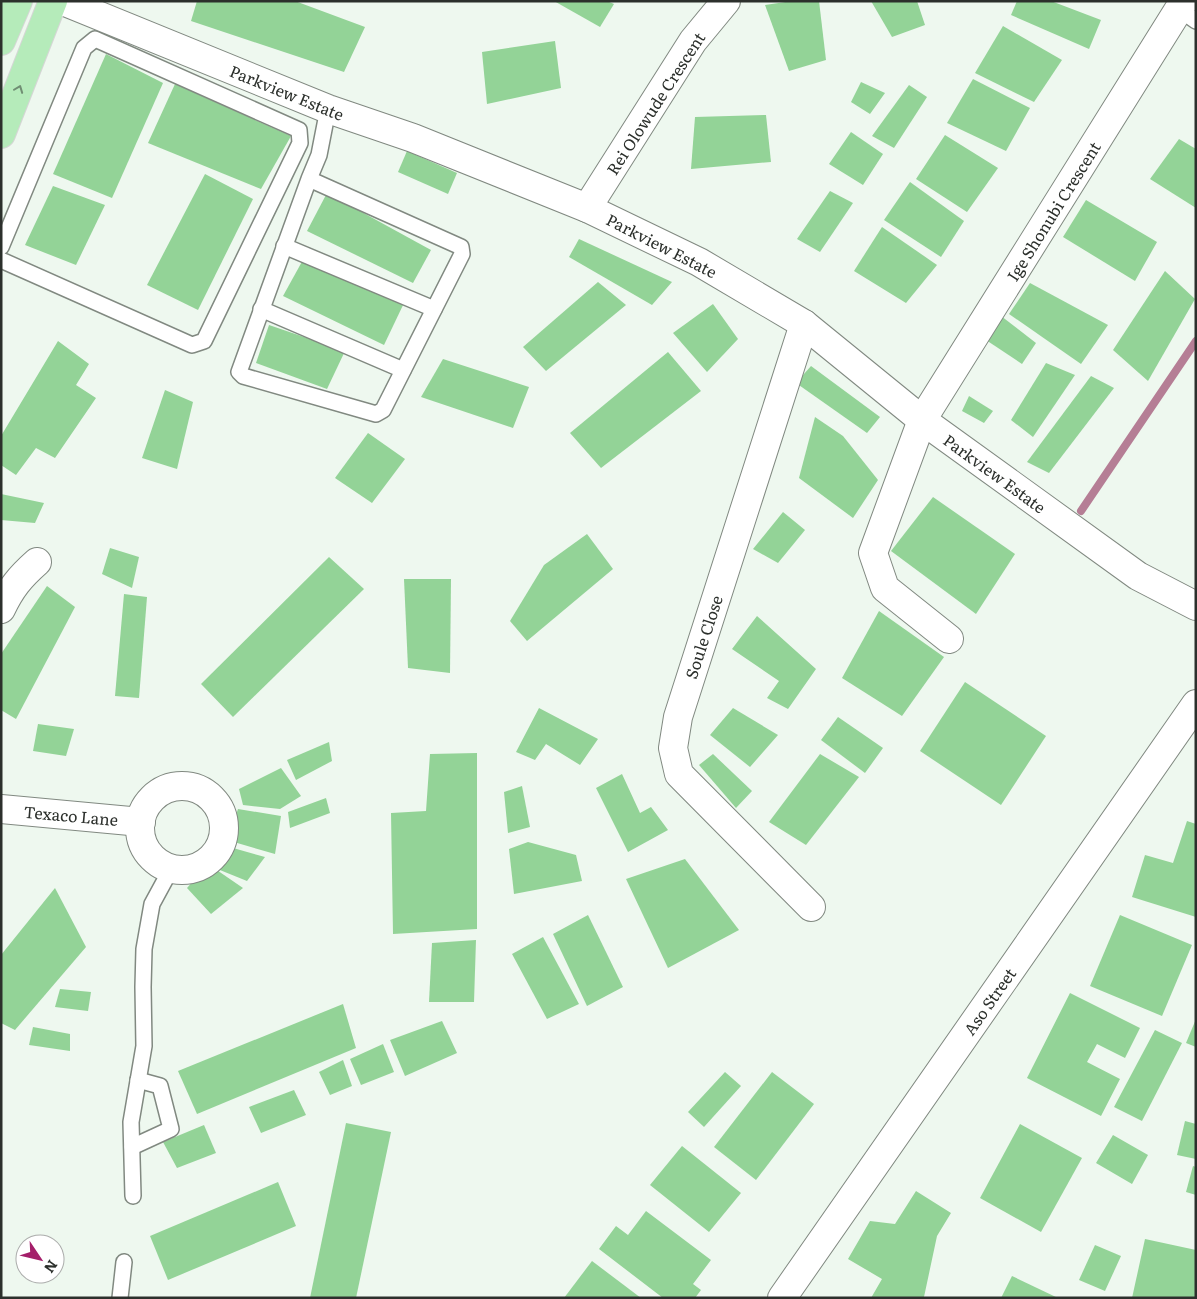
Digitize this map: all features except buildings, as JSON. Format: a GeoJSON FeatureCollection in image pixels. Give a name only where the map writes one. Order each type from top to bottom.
{"type":"FeatureCollection","features":[{"type":"Feature","properties":{"kind":"main road"},"geometry":{"type":"LineString","coordinates":[[1,41],[18,1]]}},
{"type":"Feature","properties":{"kind":"main road"},"geometry":{"type":"LineString","coordinates":[[1,134],[53,1]]}},
{"type":"Feature","properties":{"kind":"street","name":"Parkview Estate"},"geometry":{"type":"LineString","coordinates":[[63,1],[328,109],[413,138],[587,208],[699,262],[804,324],[922,420],[1138,576],[1196,606]]}},
{"type":"Feature","properties":{"kind":"street","name":"Rei Olowude Crescent"},"geometry":{"type":"LineString","coordinates":[[587,208],[693,41],[726,1]]}},
{"type":"Feature","properties":{"kind":"street","name":"Ige Shonubi Crescent"},"geometry":{"type":"LineString","coordinates":[[949,639],[885,588],[873,553],[922,420],[1186,10]]}},
{"type":"Feature","properties":{"kind":"street","name":"Soule Close"},"geometry":{"type":"LineString","coordinates":[[804,324],[678,717],[673,748],[679,774],[811,906]]}},
{"type":"Feature","properties":{"kind":"street"},"geometry":{"type":"LineString","coordinates":[[1,609],[21,576],[37,562]]}},
{"type":"Feature","properties":{"kind":"street","name":"Aso Street"},"geometry":{"type":"LineString","coordinates":[[782,1298],[1196,704]]}},
{"type":"Feature","properties":{"kind":"street","name":"Texaco Lane"},"geometry":{"type":"LineString","coordinates":[[179,786],[192,787],[205,793],[215,803],[222,815],[224,829],[221,843],[214,855],[204,864],[191,869],[171,869],[153,859],[145,848],[140,835],[140,822],[145,809],[153,797],[165,790],[179,786]]}},
{"type":"Feature","properties":{"kind":"street","name":"Texaco Lane"},"geometry":{"type":"LineString","coordinates":[[1,810],[140,822]]}},
{"type":"Feature","properties":{"kind":"lane"},"geometry":{"type":"LineString","coordinates":[[1,247],[84,48],[95,39],[299,130],[300,143],[204,342],[192,345],[1,260]]}},
{"type":"Feature","properties":{"kind":"lane"},"geometry":{"type":"LineString","coordinates":[[309,180],[461,246],[462,254],[382,410],[376,414],[243,376],[238,372],[284,246],[309,180],[319,155],[328,109]]}},
{"type":"Feature","properties":{"kind":"lane"},"geometry":{"type":"LineString","coordinates":[[284,246],[434,308]]}},
{"type":"Feature","properties":{"kind":"lane"},"geometry":{"type":"LineString","coordinates":[[261,309],[403,370]]}},
{"type":"Feature","properties":{"kind":"lane"},"geometry":{"type":"LineString","coordinates":[[133,1196],[130,1122],[144,1046],[144,950],[152,904],[171,869]]}},
{"type":"Feature","properties":{"kind":"lane"},"geometry":{"type":"LineString","coordinates":[[132,1147],[171,1129],[160,1086],[138,1080]]}},
{"type":"Feature","properties":{"kind":"lane"},"geometry":{"type":"LineString","coordinates":[[120,1298],[124,1262]]}},
{"type":"Feature","properties":{"kind":"waterway"},"geometry":{"type":"LineString","coordinates":[[1081,511],[1196,341]]}}]}
